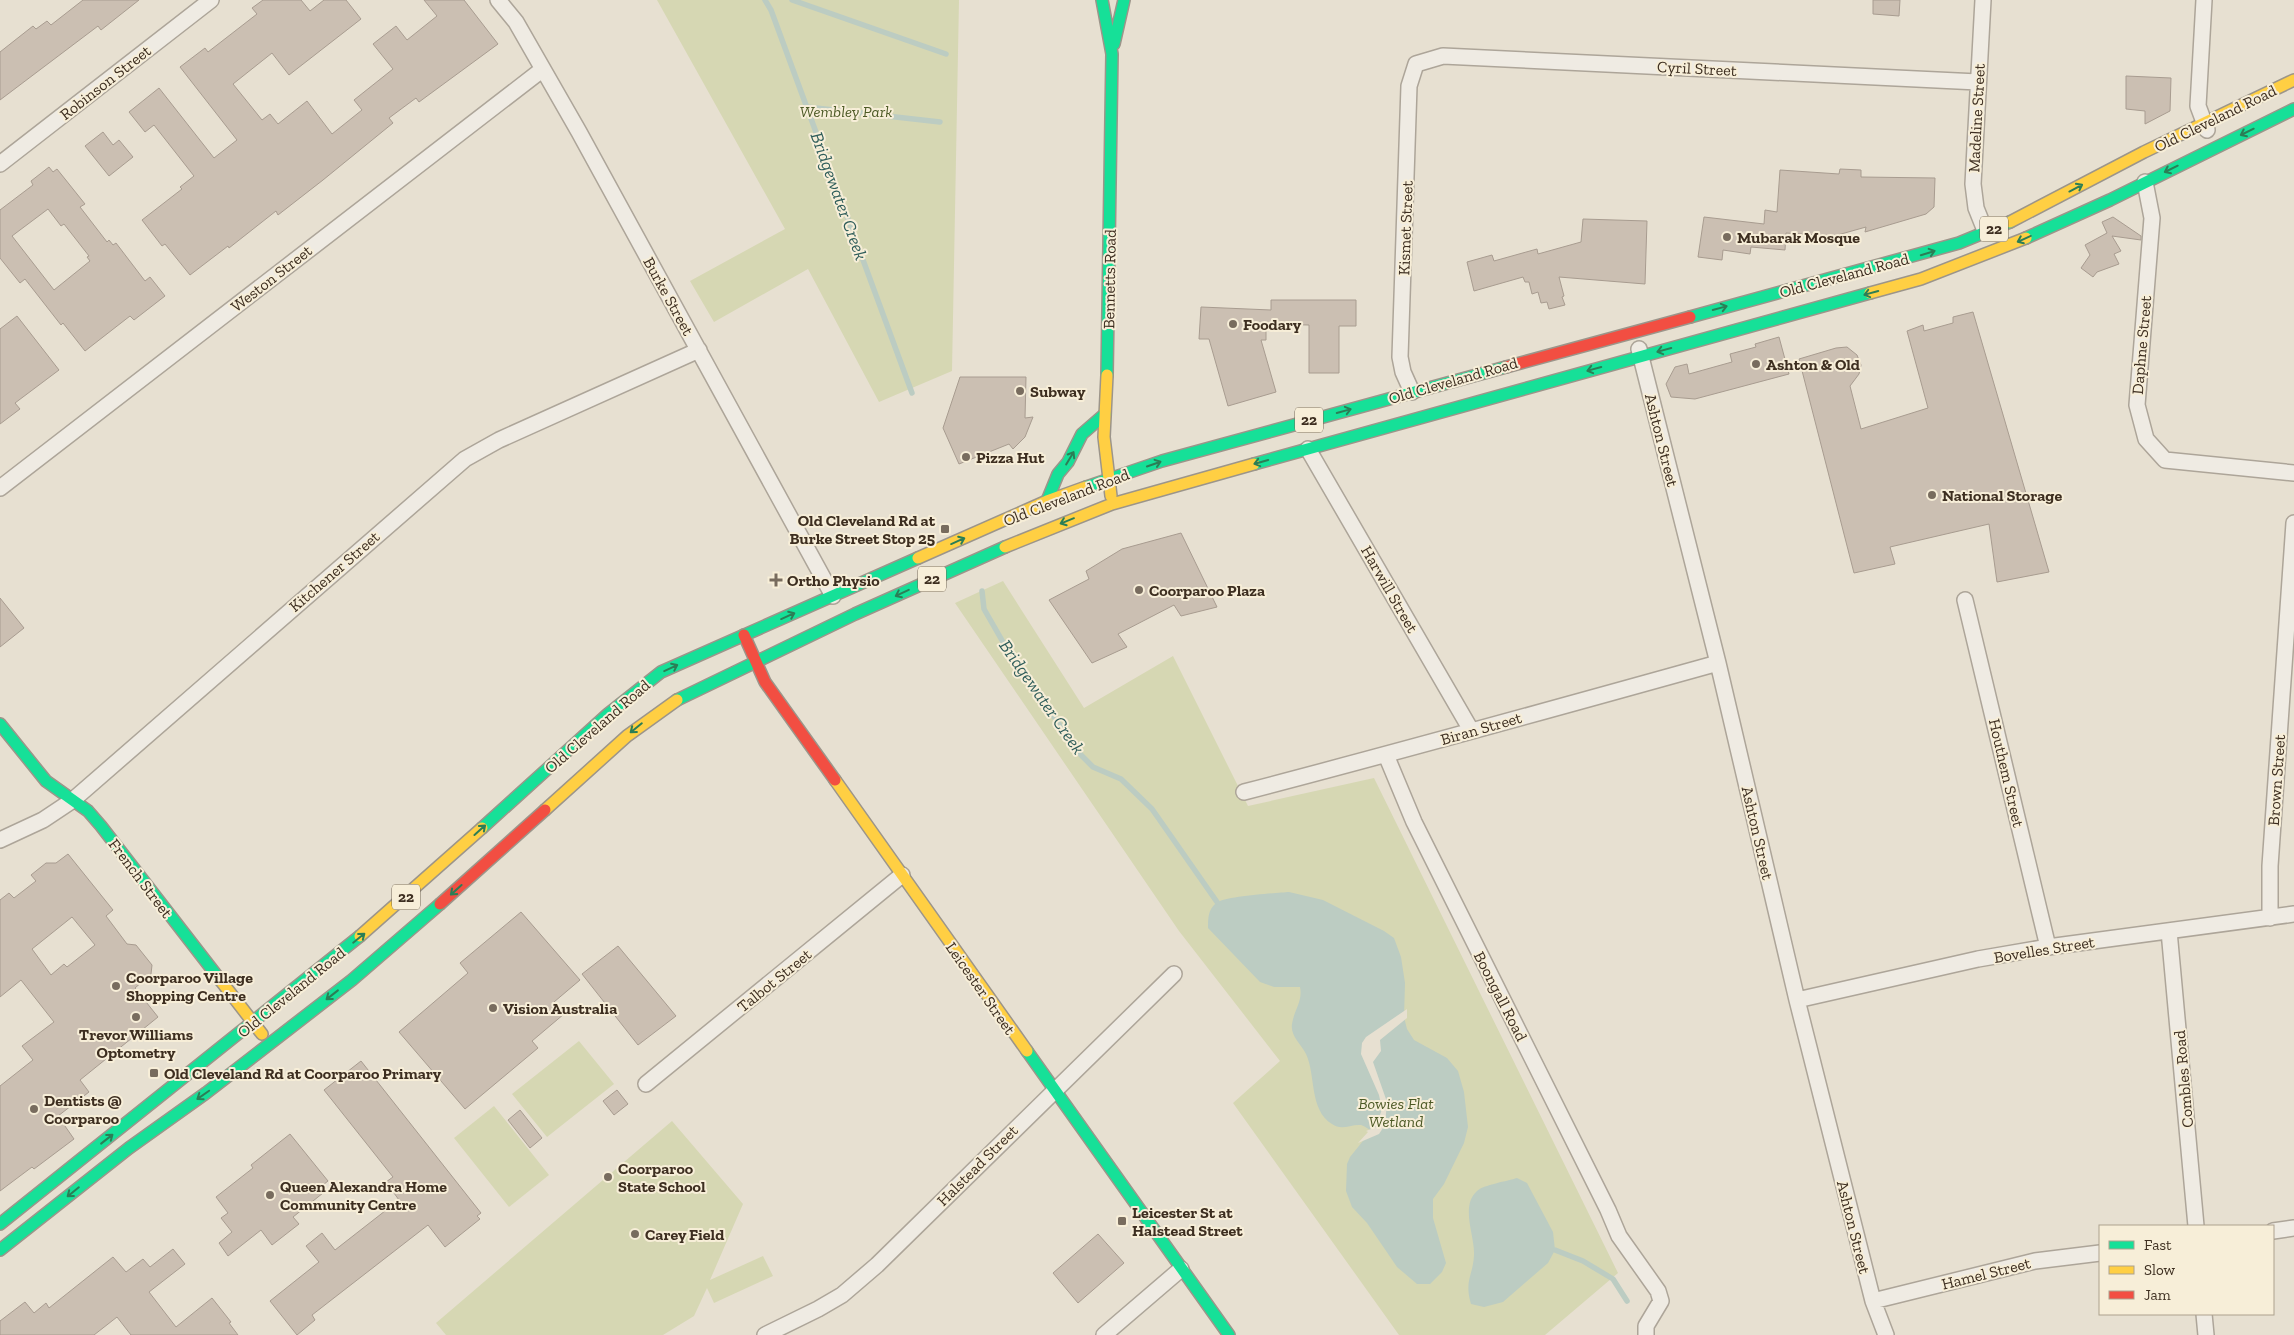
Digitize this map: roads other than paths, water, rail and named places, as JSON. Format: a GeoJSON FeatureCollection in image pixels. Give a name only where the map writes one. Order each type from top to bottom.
{"type":"FeatureCollection","features":[{"type":"Feature","properties":{"kind":"main road","name":"Bennetts Road"},"geometry":{"type":"LineString","coordinates":[[1102,0],[1112,54],[1108,330],[1104,437],[1112,504]]}},
{"type":"Feature","properties":{"kind":"main road","name":"Bennetts Road"},"geometry":{"type":"LineString","coordinates":[[1112,54],[1124,0]]}},
{"type":"Feature","properties":{"kind":"main road","name":"Old Cleveland Road"},"geometry":{"type":"LineString","coordinates":[[0,1224],[368,930],[608,714],[646,682],[670,668],[1047,501],[1162,461],[1634,330],[1924,254],[1986,233],[2204,123],[2294,80]]}},
{"type":"Feature","properties":{"kind":"main road","name":"Old Cleveland Road"},"geometry":{"type":"LineString","coordinates":[[0,1250],[129,1148],[270,1044],[401,939],[646,720],[676,700],[956,568],[1072,518],[1112,504],[1921,279],[1989,255],[2294,109]]}},
{"type":"Feature","properties":{"kind":"main road"},"geometry":{"type":"LineString","coordinates":[[1047,501],[1058,474],[1068,462],[1082,434],[1105,414]]}},
{"type":"Feature","properties":{"kind":"main road","name":"Leicester Street"},"geometry":{"type":"LineString","coordinates":[[744,636],[765,682],[1229,1335]]}},
{"type":"Feature","properties":{"kind":"main road","name":"French Street"},"geometry":{"type":"LineString","coordinates":[[0,724],[46,781],[88,811],[101,826],[270,1044]]}},
{"type":"Feature","properties":{"kind":"street","name":"Robinson Street"},"geometry":{"type":"LineString","coordinates":[[0,164],[211,0]]}},
{"type":"Feature","properties":{"kind":"street","name":"Burke Street"},"geometry":{"type":"LineString","coordinates":[[498,0],[516,22],[543,69],[833,596]]}},
{"type":"Feature","properties":{"kind":"street","name":"Madeline Street"},"geometry":{"type":"LineString","coordinates":[[1983,0],[1972,184],[1976,208],[1986,233]]}},
{"type":"Feature","properties":{"kind":"street"},"geometry":{"type":"LineString","coordinates":[[2204,0],[2198,106],[2215,148]]}},
{"type":"Feature","properties":{"kind":"street","name":"Cyril Street"},"geometry":{"type":"LineString","coordinates":[[1416,64],[1444,56],[1978,82]]}},
{"type":"Feature","properties":{"kind":"street","name":"Kismet Street"},"geometry":{"type":"LineString","coordinates":[[1412,392],[1403,372],[1400,357],[1409,86],[1416,64]]}},
{"type":"Feature","properties":{"kind":"street","name":"Weston Street"},"geometry":{"type":"LineString","coordinates":[[0,488],[543,69]]}},
{"type":"Feature","properties":{"kind":"street","name":"Daphne Street"},"geometry":{"type":"LineString","coordinates":[[2144,182],[2152,218],[2137,405],[2146,439],[2166,460],[2294,473]]}},
{"type":"Feature","properties":{"kind":"street","name":"Ashton Street"},"geometry":{"type":"LineString","coordinates":[[1634,330],[1718,663],[1797,1000],[1873,1301],[1886,1335]]}},
{"type":"Feature","properties":{"kind":"street","name":"Kitchener Street"},"geometry":{"type":"LineString","coordinates":[[0,840],[42,820],[73,800],[212,677],[465,459],[499,440],[699,350]]}},
{"type":"Feature","properties":{"kind":"street","name":"Harwill Street"},"geometry":{"type":"LineString","coordinates":[[1308,449],[1471,730]]}},
{"type":"Feature","properties":{"kind":"street","name":"Brown Street"},"geometry":{"type":"LineString","coordinates":[[2270,918],[2270,866],[2294,522]]}},
{"type":"Feature","properties":{"kind":"street","name":"Houthem Street"},"geometry":{"type":"LineString","coordinates":[[1965,600],[2048,947]]}},
{"type":"Feature","properties":{"kind":"street","name":"Biran Street"},"geometry":{"type":"LineString","coordinates":[[1244,792],[1386,755],[1718,663]]}},
{"type":"Feature","properties":{"kind":"street","name":"Boongall Road"},"geometry":{"type":"LineString","coordinates":[[1386,755],[1414,822],[1608,1210],[1619,1236],[1658,1291],[1661,1301],[1646,1326],[1646,1335]]}},
{"type":"Feature","properties":{"kind":"street","name":"Talbot Street"},"geometry":{"type":"LineString","coordinates":[[646,1084],[902,875]]}},
{"type":"Feature","properties":{"kind":"street","name":"Bovelles Street"},"geometry":{"type":"LineString","coordinates":[[1797,1000],[1978,959],[2048,947],[2294,914]]}},
{"type":"Feature","properties":{"kind":"street","name":"Combles Road"},"geometry":{"type":"LineString","coordinates":[[2169,931],[2196,1225]]}},
{"type":"Feature","properties":{"kind":"street","name":"Halstead Street"},"geometry":{"type":"LineString","coordinates":[[765,1335],[818,1310],[842,1295],[877,1265],[1054,1089],[1174,974]]}},
{"type":"Feature","properties":{"kind":"street"},"geometry":{"type":"LineString","coordinates":[[2274,1231],[2294,1228]]}},
{"type":"Feature","properties":{"kind":"street","name":"Hamel Street"},"geometry":{"type":"LineString","coordinates":[[1873,1301],[2035,1261],[2099,1253]]}},
{"type":"Feature","properties":{"kind":"street"},"geometry":{"type":"LineString","coordinates":[[1104,1335],[1181,1269]]}},
{"type":"Feature","properties":{"kind":"street"},"geometry":{"type":"LineString","coordinates":[[2204,1315],[2206,1335]]}},
{"type":"Feature","properties":{"kind":"waterway","name":"Bridgewater Creek"},"geometry":{"type":"LineString","coordinates":[[765,0],[771,10],[912,393]]}},
{"type":"Feature","properties":{"kind":"waterway"},"geometry":{"type":"LineString","coordinates":[[792,0],[946,54]]}},
{"type":"Feature","properties":{"kind":"waterway"},"geometry":{"type":"LineString","coordinates":[[807,107],[940,122]]}},
{"type":"Feature","properties":{"kind":"waterway","name":"Bridgewater Creek"},"geometry":{"type":"LineString","coordinates":[[982,591],[984,609],[1011,656],[1081,755],[1093,767],[1121,779],[1152,809],[1217,902]]}},
{"type":"Feature","properties":{"kind":"waterway"},"geometry":{"type":"LineString","coordinates":[[1555,1250],[1583,1261],[1613,1279],[1627,1301]]}},
{"type":"Feature","properties":{"kind":"place","name":"Mubarak Mosque"},"geometry":{"type":"Point","coordinates":[1727,237]}},
{"type":"Feature","properties":{"kind":"place","name":"Foodary"},"geometry":{"type":"Point","coordinates":[1233,324]}},
{"type":"Feature","properties":{"kind":"place","name":"Ashton & Old"},"geometry":{"type":"Point","coordinates":[1756,364]}},
{"type":"Feature","properties":{"kind":"place","name":"Subway"},"geometry":{"type":"Point","coordinates":[1020,391]}},
{"type":"Feature","properties":{"kind":"place","name":"Pizza Hut"},"geometry":{"type":"Point","coordinates":[966,457]}},
{"type":"Feature","properties":{"kind":"place","name":"National Storage"},"geometry":{"type":"Point","coordinates":[1932,495]}},
{"type":"Feature","properties":{"kind":"place","name":"Old Cleveland Rd at Burke Street Stop 25"},"geometry":{"type":"Point","coordinates":[945,529]}},
{"type":"Feature","properties":{"kind":"place","name":"Ortho Physio"},"geometry":{"type":"Point","coordinates":[776,580]}},
{"type":"Feature","properties":{"kind":"place","name":"Coorparoo Plaza"},"geometry":{"type":"Point","coordinates":[1139,590]}},
{"type":"Feature","properties":{"kind":"place","name":"Coorparoo Village Shopping Centre"},"geometry":{"type":"Point","coordinates":[116,986]}},
{"type":"Feature","properties":{"kind":"place","name":"Vision Australia"},"geometry":{"type":"Point","coordinates":[493,1008]}},
{"type":"Feature","properties":{"kind":"place","name":"Trevor Williams Optometry"},"geometry":{"type":"Point","coordinates":[136,1017]}},
{"type":"Feature","properties":{"kind":"place","name":"Old Cleveland Rd at Coorparoo Primary"},"geometry":{"type":"Point","coordinates":[154,1073]}},
{"type":"Feature","properties":{"kind":"place","name":"Dentists @ Coorparoo"},"geometry":{"type":"Point","coordinates":[34,1109]}},
{"type":"Feature","properties":{"kind":"place","name":"Coorparoo State School"},"geometry":{"type":"Point","coordinates":[608,1177]}},
{"type":"Feature","properties":{"kind":"place","name":"Queen Alexandra Home Community Centre"},"geometry":{"type":"Point","coordinates":[270,1195]}},
{"type":"Feature","properties":{"kind":"place","name":"Leicester St at Halstead Street"},"geometry":{"type":"Point","coordinates":[1122,1221]}},
{"type":"Feature","properties":{"kind":"place","name":"Carey Field"},"geometry":{"type":"Point","coordinates":[635,1234]}},
{"type":"Feature","properties":{"kind":"park label","name":"Wembley Park"},"geometry":{"type":"Point","coordinates":[846,111]}},
{"type":"Feature","properties":{"kind":"park label","name":"Bowies Flat Wetland"},"geometry":{"type":"Point","coordinates":[1396,1112]}}]}
